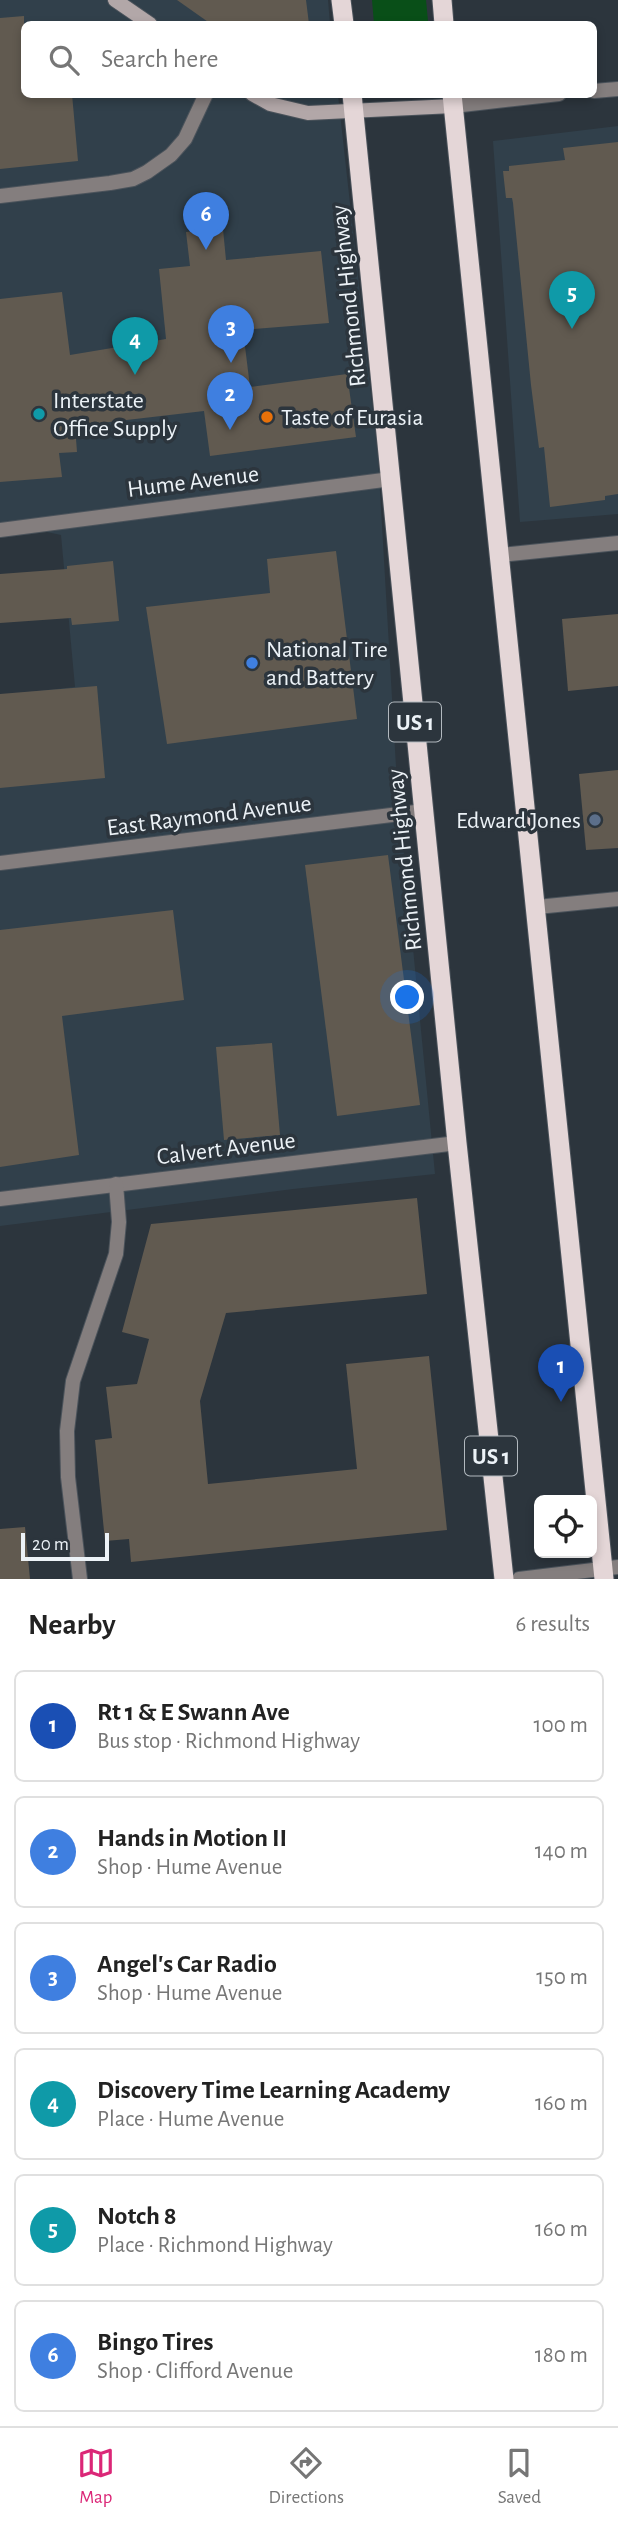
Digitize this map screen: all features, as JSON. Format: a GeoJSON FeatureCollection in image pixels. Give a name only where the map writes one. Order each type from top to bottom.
{"type":"FeatureCollection","features":[{"type":"Feature","properties":{"kind":"highway"},"geometry":{"type":"LineString","coordinates":[[341,0],[344,21]]}},
{"type":"Feature","properties":{"kind":"highway"},"geometry":{"type":"LineString","coordinates":[[442,0],[444,21]]}},
{"type":"Feature","properties":{"kind":"highway"},"geometry":{"type":"LineString","coordinates":[[453,100],[608,1571]]}},
{"type":"Feature","properties":{"kind":"highway","name":"Richmond Highway"},"geometry":{"type":"LineString","coordinates":[[353,103],[457,1143],[504,1579]]}},
{"type":"Feature","properties":{"kind":"main road"},"geometry":{"type":"LineString","coordinates":[[115,0],[146,21]]}},
{"type":"Feature","properties":{"kind":"main road"},"geometry":{"type":"LineString","coordinates":[[259,98],[270,104],[309,113],[353,103],[453,100]]}},
{"type":"Feature","properties":{"kind":"street"},"geometry":{"type":"LineString","coordinates":[[597,91],[618,89]]}},
{"type":"Feature","properties":{"kind":"street"},"geometry":{"type":"LineString","coordinates":[[0,196],[133,179],[171,155],[185,139],[203,98]]}},
{"type":"Feature","properties":{"kind":"street"},"geometry":{"type":"LineString","coordinates":[[453,100],[488,98]]}},
{"type":"Feature","properties":{"kind":"street","name":"Hume Avenue"},"geometry":{"type":"LineString","coordinates":[[0,530],[391,480]]}},
{"type":"Feature","properties":{"kind":"street"},"geometry":{"type":"LineString","coordinates":[[501,555],[618,543]]}},
{"type":"Feature","properties":{"kind":"street","name":"East Raymond Avenue"},"geometry":{"type":"LineString","coordinates":[[0,863],[424,811]]}},
{"type":"Feature","properties":{"kind":"street"},"geometry":{"type":"LineString","coordinates":[[537,907],[618,899]]}},
{"type":"Feature","properties":{"kind":"street","name":"Calvert Avenue"},"geometry":{"type":"LineString","coordinates":[[0,1199],[457,1143]]}},
{"type":"Feature","properties":{"kind":"street"},"geometry":{"type":"LineString","coordinates":[[80,1579],[66,1456],[68,1419],[73,1381],[116,1254],[119,1222],[116,1184]]}},
{"type":"Feature","properties":{"kind":"street"},"geometry":{"type":"LineString","coordinates":[[519,1579],[608,1571]]}},
{"type":"Feature","properties":{"kind":"shaded area"},"geometry":{"type":"Polygon","coordinates":[[[0,0],[328,0],[330,21],[21,21],[21,98],[338,98],[378,457],[397,784],[435,1174],[0,1226],[0,695],[75,687],[61,535],[0,522],[0,0]]]}},
{"type":"Feature","properties":{"kind":"shaded area"},"geometry":{"type":"Polygon","coordinates":[[[618,126],[618,514],[520,522],[493,141],[618,126]]]}},
{"type":"Feature","properties":{"kind":"green space"},"geometry":{"type":"Polygon","coordinates":[[[372,0],[426,0],[428,21],[374,21],[372,0]]]}},
{"type":"Feature","properties":{"kind":"building"},"geometry":{"type":"Polygon","coordinates":[[[177,0],[306,0],[309,21],[207,21],[177,0]]]}},
{"type":"Feature","properties":{"kind":"building"},"geometry":{"type":"Polygon","coordinates":[[[24,16],[24,21],[21,21],[21,98],[72,98],[78,161],[0,169],[0,18],[24,16]]]}},
{"type":"Feature","properties":{"kind":"building"},"geometry":{"type":"Polygon","coordinates":[[[618,142],[618,494],[605,496],[605,500],[550,507],[544,447],[539,448],[531,385],[513,203],[512,198],[506,198],[503,171],[509,171],[509,166],[565,160],[563,148],[618,142]]]}},
{"type":"Feature","properties":{"kind":"building"},"geometry":{"type":"Polygon","coordinates":[[[223,229],[226,260],[321,251],[329,323],[243,330],[250,387],[347,374],[356,437],[210,456],[204,411],[75,426],[77,452],[59,453],[62,477],[0,482],[0,299],[62,292],[70,355],[166,339],[159,269],[190,266],[186,232],[223,229]]]}},
{"type":"Feature","properties":{"kind":"building","name":"National Tire and Battery"},"geometry":{"type":"Polygon","coordinates":[[[336,551],[357,719],[167,744],[146,607],[270,593],[267,559],[336,551]]]}},
{"type":"Feature","properties":{"kind":"building"},"geometry":{"type":"Polygon","coordinates":[[[113,561],[119,621],[72,625],[71,618],[0,623],[0,574],[67,569],[67,566],[113,561]]]}},
{"type":"Feature","properties":{"kind":"building"},"geometry":{"type":"Polygon","coordinates":[[[618,614],[618,686],[568,691],[562,619],[618,614]]]}},
{"type":"Feature","properties":{"kind":"building"},"geometry":{"type":"Polygon","coordinates":[[[97,686],[105,778],[0,788],[0,694],[97,686]]]}},
{"type":"Feature","properties":{"kind":"building"},"geometry":{"type":"Polygon","coordinates":[[[618,770],[618,848],[586,850],[579,774],[618,770]]]}},
{"type":"Feature","properties":{"kind":"building"},"geometry":{"type":"Polygon","coordinates":[[[388,855],[420,1105],[337,1116],[305,865],[388,855]]]}},
{"type":"Feature","properties":{"kind":"building"},"geometry":{"type":"Polygon","coordinates":[[[173,910],[184,1000],[62,1016],[79,1155],[0,1167],[0,930],[173,910]]]}},
{"type":"Feature","properties":{"kind":"building"},"geometry":{"type":"Polygon","coordinates":[[[272,1043],[280,1135],[224,1140],[216,1047],[272,1043]]]}},
{"type":"Feature","properties":{"kind":"building"},"geometry":{"type":"Polygon","coordinates":[[[417,1198],[427,1294],[226,1313],[200,1401],[208,1484],[357,1469],[346,1364],[429,1356],[447,1530],[131,1562],[129,1539],[105,1541],[95,1440],[112,1438],[106,1387],[137,1384],[149,1339],[122,1332],[151,1224],[417,1198]]]}},
{"type":"Feature","properties":{"kind":"building"},"geometry":{"type":"Polygon","coordinates":[[[25,1527],[30,1579],[0,1579],[0,1529],[25,1527]]]}},
{"type":"Feature","properties":{"kind":"place","name":"Bingo Tires"},"geometry":{"type":"Point","coordinates":[206,250]}},
{"type":"Feature","properties":{"kind":"place","name":"Notch 8"},"geometry":{"type":"Point","coordinates":[572,329]}},
{"type":"Feature","properties":{"kind":"place","name":"Angel's Car Radio"},"geometry":{"type":"Point","coordinates":[231,363]}},
{"type":"Feature","properties":{"kind":"place","name":"Discovery Time Learning Academy"},"geometry":{"type":"Point","coordinates":[135,375]}},
{"type":"Feature","properties":{"kind":"place","name":"Interstate Office Supply"},"geometry":{"type":"Point","coordinates":[39,414]}},
{"type":"Feature","properties":{"kind":"place","name":"Taste of Eurasia"},"geometry":{"type":"Point","coordinates":[267,417]}},
{"type":"Feature","properties":{"kind":"place","name":"Hands in Motion II"},"geometry":{"type":"Point","coordinates":[230,430]}},
{"type":"Feature","properties":{"kind":"place","name":"National Tire and Battery"},"geometry":{"type":"Point","coordinates":[252,663]}},
{"type":"Feature","properties":{"kind":"place","name":"Edward Jones"},"geometry":{"type":"Point","coordinates":[595,820]}},
{"type":"Feature","properties":{"kind":"place","name":"Rt 1 & E Swann Ave"},"geometry":{"type":"Point","coordinates":[561,1402]}}]}
